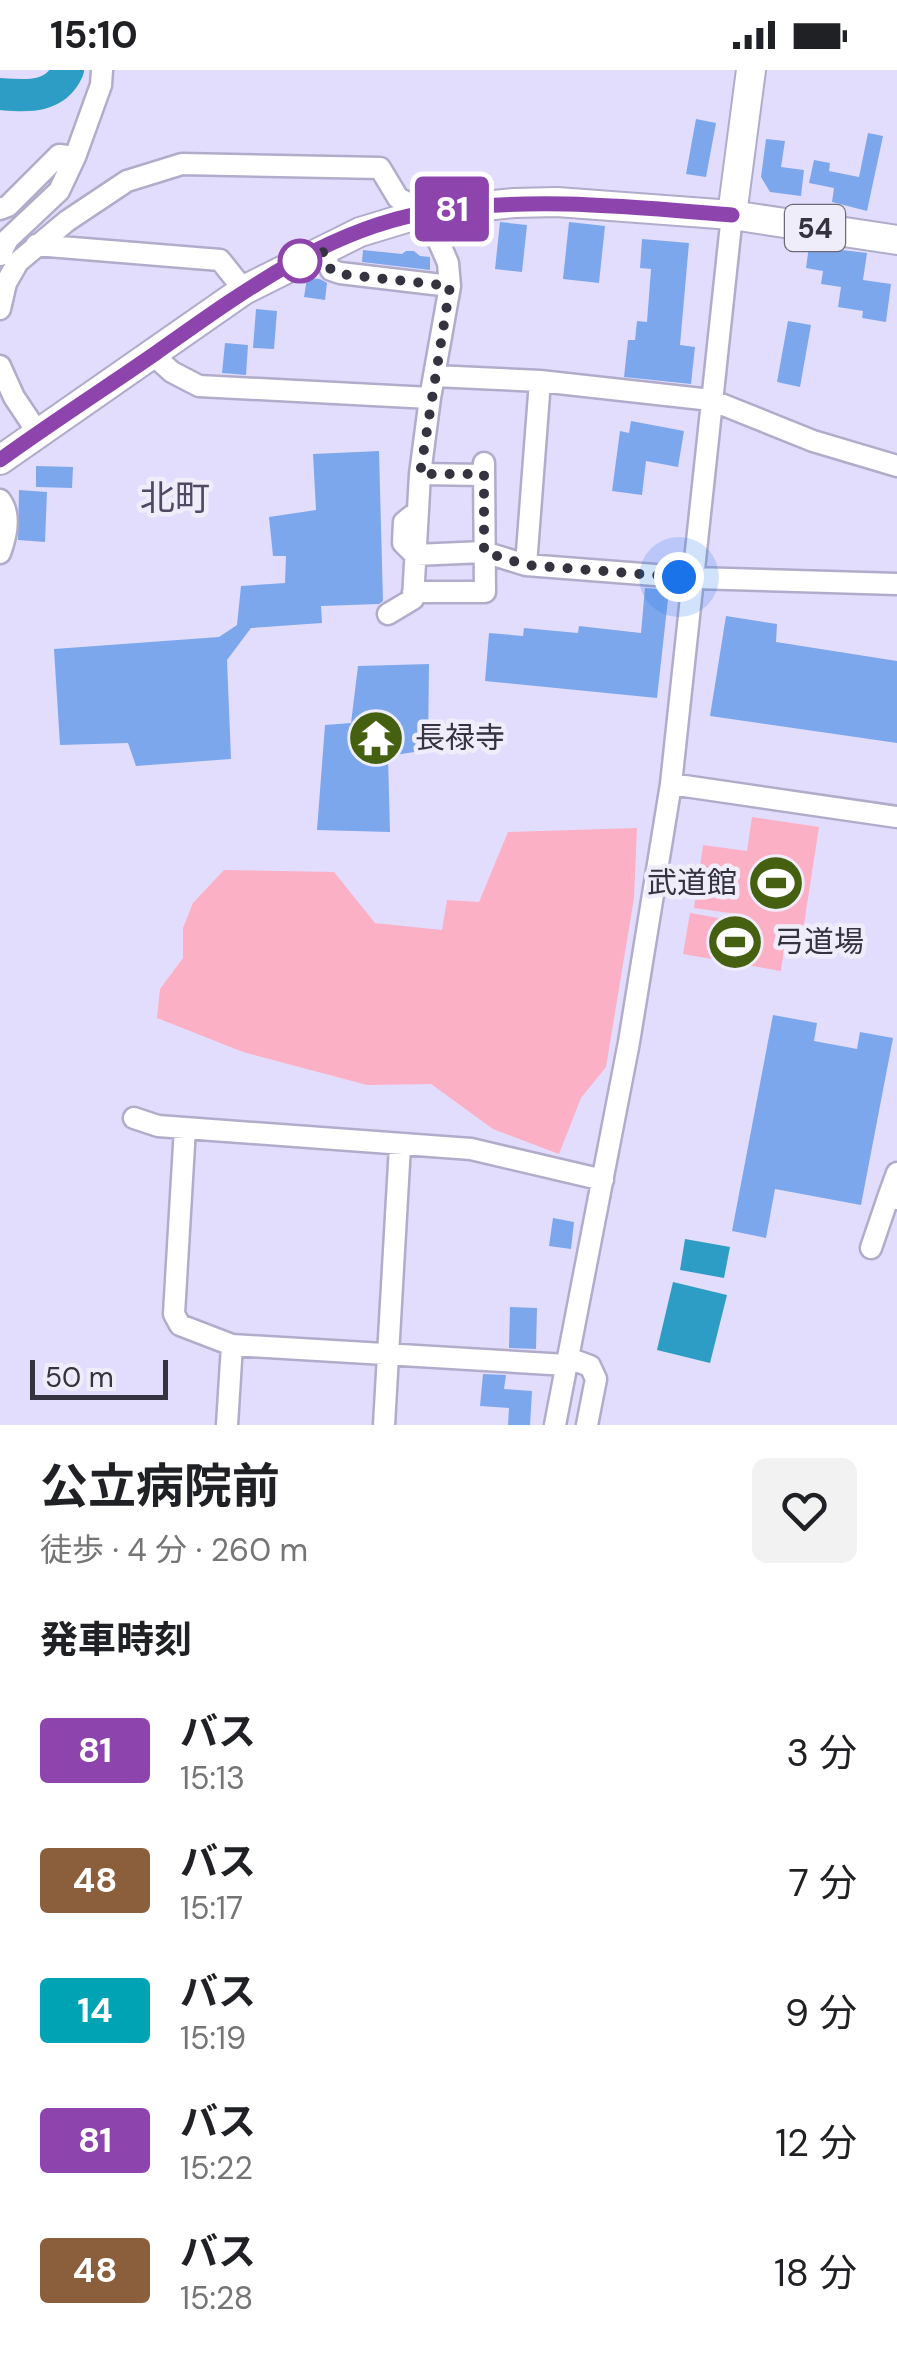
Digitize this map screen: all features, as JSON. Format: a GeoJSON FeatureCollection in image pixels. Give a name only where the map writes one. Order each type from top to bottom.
{"type":"FeatureCollection","features":[{"type":"Feature","properties":{"kind":"main road"},"geometry":{"type":"LineString","coordinates":[[0,460],[244,290],[360,232],[426,212],[514,202],[732,215],[751,70]]}},
{"type":"Feature","properties":{"kind":"main road","name":"54"},"geometry":{"type":"LineString","coordinates":[[732,215],[897,240]]}},
{"type":"Feature","properties":{"kind":"street"},"geometry":{"type":"LineString","coordinates":[[0,255],[8,239],[59,191],[101,84],[102,70]]}},
{"type":"Feature","properties":{"kind":"street"},"geometry":{"type":"LineString","coordinates":[[0,209],[8,206],[59,155],[75,157]]}},
{"type":"Feature","properties":{"kind":"street"},"geometry":{"type":"LineString","coordinates":[[0,309],[6,283],[18,262],[36,244],[127,181],[182,164],[380,168],[398,198],[426,212],[448,262],[450,286],[420,474],[412,599],[388,614]]}},
{"type":"Feature","properties":{"kind":"street"},"geometry":{"type":"LineString","coordinates":[[556,1425],[604,1180],[671,784],[732,215]]}},
{"type":"Feature","properties":{"kind":"street"},"geometry":{"type":"LineString","coordinates":[[36,244],[220,260],[244,290]]}},
{"type":"Feature","properties":{"kind":"street"},"geometry":{"type":"LineString","coordinates":[[322,250],[331,270],[340,274],[450,286]]}},
{"type":"Feature","properties":{"kind":"street"},"geometry":{"type":"LineString","coordinates":[[153,355],[172,372],[199,386],[430,398]]}},
{"type":"Feature","properties":{"kind":"street"},"geometry":{"type":"LineString","coordinates":[[0,366],[14,397],[38,433]]}},
{"type":"Feature","properties":{"kind":"street"},"geometry":{"type":"LineString","coordinates":[[434,376],[540,381],[712,400],[812,441],[897,466]]}},
{"type":"Feature","properties":{"kind":"street"},"geometry":{"type":"LineString","coordinates":[[526,565],[540,381]]}},
{"type":"Feature","properties":{"kind":"street"},"geometry":{"type":"LineString","coordinates":[[413,592],[485,592],[484,469],[420,474]]}},
{"type":"Feature","properties":{"kind":"street"},"geometry":{"type":"LineString","coordinates":[[0,500],[5,506],[6,528],[0,553]]}},
{"type":"Feature","properties":{"kind":"street"},"geometry":{"type":"LineString","coordinates":[[415,555],[484,552],[526,565],[694,578],[897,584]]}},
{"type":"Feature","properties":{"kind":"street"},"geometry":{"type":"LineString","coordinates":[[671,784],[897,817]]}},
{"type":"Feature","properties":{"kind":"street"},"geometry":{"type":"LineString","coordinates":[[134,1118],[158,1126],[471,1149],[604,1180]]}},
{"type":"Feature","properties":{"kind":"street"},"geometry":{"type":"LineString","coordinates":[[185,1128],[174,1314],[180,1325],[232,1345],[568,1361],[590,1366],[596,1378],[586,1425]]}},
{"type":"Feature","properties":{"kind":"street"},"geometry":{"type":"LineString","coordinates":[[384,1425],[400,1146]]}},
{"type":"Feature","properties":{"kind":"street"},"geometry":{"type":"LineString","coordinates":[[871,1248],[893,1197],[897,1173]]}},
{"type":"Feature","properties":{"kind":"street"},"geometry":{"type":"LineString","coordinates":[[227,1425],[232,1345]]}},
{"type":"Feature","properties":{"kind":"shaded area"},"geometry":{"type":"Polygon","coordinates":[[[752,817],[819,827],[803,931],[787,929],[781,971],[683,954],[690,913],[736,921],[737,914],[694,908],[703,845],[747,851],[752,817]]]}},
{"type":"Feature","properties":{"kind":"shaded area"},"geometry":{"type":"Polygon","coordinates":[[[637,828],[634,898],[606,1067],[581,1098],[559,1154],[493,1129],[431,1084],[367,1085],[243,1052],[157,1018],[160,989],[183,958],[183,928],[193,903],[224,870],[334,872],[375,923],[442,930],[447,900],[479,902],[508,832],[637,828]]]}},
{"type":"Feature","properties":{"kind":"water"},"geometry":{"type":"Polygon","coordinates":[[[685,1239],[730,1247],[724,1278],[680,1270],[685,1239]]]}},
{"type":"Feature","properties":{"kind":"water"},"geometry":{"type":"Polygon","coordinates":[[[673,1282],[727,1295],[710,1363],[657,1350],[673,1282]]]}},
{"type":"Feature","properties":{"kind":"building"},"geometry":{"type":"Polygon","coordinates":[[[696,119],[716,123],[706,177],[686,174],[696,119]]]}},
{"type":"Feature","properties":{"kind":"building"},"geometry":{"type":"Polygon","coordinates":[[[868,133],[883,136],[867,211],[832,202],[834,188],[809,183],[814,160],[830,163],[829,171],[859,177],[868,133]]]}},
{"type":"Feature","properties":{"kind":"building"},"geometry":{"type":"Polygon","coordinates":[[[766,139],[785,141],[781,167],[804,170],[801,196],[770,192],[761,177],[766,139]]]}},
{"type":"Feature","properties":{"kind":"building"},"geometry":{"type":"Polygon","coordinates":[[[500,222],[527,225],[522,272],[495,269],[500,222]]]}},
{"type":"Feature","properties":{"kind":"building"},"geometry":{"type":"Polygon","coordinates":[[[569,222],[605,226],[599,283],[563,279],[569,222]]]}},
{"type":"Feature","properties":{"kind":"building"},"geometry":{"type":"Polygon","coordinates":[[[642,239],[689,243],[680,345],[695,347],[691,384],[624,377],[628,340],[635,340],[637,321],[647,322],[651,269],[640,268],[642,239]]]}},
{"type":"Feature","properties":{"kind":"building"},"geometry":{"type":"Polygon","coordinates":[[[809,246],[867,253],[863,280],[891,284],[886,322],[862,318],[863,311],[838,307],[841,287],[821,284],[823,271],[806,268],[809,246]]]}},
{"type":"Feature","properties":{"kind":"building"},"geometry":{"type":"Polygon","coordinates":[[[363,250],[402,254],[414,251],[430,257],[430,270],[362,262],[363,250]]]}},
{"type":"Feature","properties":{"kind":"building"},"geometry":{"type":"Polygon","coordinates":[[[307,278],[327,283],[325,300],[304,297],[307,278]]]}},
{"type":"Feature","properties":{"kind":"building"},"geometry":{"type":"Polygon","coordinates":[[[256,309],[277,311],[274,349],[253,348],[256,309]]]}},
{"type":"Feature","properties":{"kind":"building"},"geometry":{"type":"Polygon","coordinates":[[[788,321],[811,325],[800,387],[777,382],[788,321]]]}},
{"type":"Feature","properties":{"kind":"building"},"geometry":{"type":"Polygon","coordinates":[[[225,343],[248,345],[246,375],[222,373],[225,343]]]}},
{"type":"Feature","properties":{"kind":"building"},"geometry":{"type":"Polygon","coordinates":[[[631,421],[684,431],[678,467],[646,461],[642,495],[612,491],[620,431],[629,433],[631,421]]]}},
{"type":"Feature","properties":{"kind":"building"},"geometry":{"type":"Polygon","coordinates":[[[379,451],[383,601],[321,606],[322,623],[251,628],[227,660],[231,759],[136,766],[128,743],[60,745],[54,649],[219,637],[237,625],[241,586],[285,583],[286,556],[273,556],[269,517],[316,510],[313,454],[379,451]]]}},
{"type":"Feature","properties":{"kind":"building"},"geometry":{"type":"Polygon","coordinates":[[[36,466],[73,467],[72,488],[36,487],[36,466]]]}},
{"type":"Feature","properties":{"kind":"building"},"geometry":{"type":"Polygon","coordinates":[[[19,490],[47,492],[45,542],[18,540],[19,490]]]}},
{"type":"Feature","properties":{"kind":"building"},"geometry":{"type":"Polygon","coordinates":[[[645,588],[669,590],[657,698],[485,681],[489,633],[523,636],[524,628],[578,633],[579,626],[641,633],[645,588]]]}},
{"type":"Feature","properties":{"kind":"building"},"geometry":{"type":"Polygon","coordinates":[[[726,616],[777,624],[776,642],[897,661],[897,743],[710,716],[726,616]]]}},
{"type":"Feature","properties":{"kind":"building","name":"長禄寺"},"geometry":{"type":"Polygon","coordinates":[[[429,664],[428,750],[388,756],[390,832],[317,830],[325,725],[351,723],[358,666],[429,664]]]}},
{"type":"Feature","properties":{"kind":"building"},"geometry":{"type":"Polygon","coordinates":[[[773,1015],[817,1023],[814,1041],[857,1049],[860,1032],[893,1038],[861,1205],[775,1189],[766,1238],[732,1231],[773,1015]]]}},
{"type":"Feature","properties":{"kind":"building"},"geometry":{"type":"Polygon","coordinates":[[[553,1218],[574,1222],[571,1249],[549,1246],[553,1218]]]}},
{"type":"Feature","properties":{"kind":"building"},"geometry":{"type":"Polygon","coordinates":[[[510,1307],[537,1308],[536,1349],[509,1348],[510,1307]]]}},
{"type":"Feature","properties":{"kind":"building"},"geometry":{"type":"Polygon","coordinates":[[[483,1374],[506,1375],[504,1389],[532,1391],[530,1425],[508,1425],[509,1408],[480,1406],[483,1374]]]}},
{"type":"Feature","properties":{"kind":"waterway"},"geometry":{"type":"LineString","coordinates":[[0,94],[48,91],[68,70]]}},
{"type":"Feature","properties":{"kind":"bus line","name":"81"},"geometry":{"type":"LineString","coordinates":[[0,460],[244,290],[360,232],[426,212],[514,202],[732,215]]}},
{"type":"Feature","properties":{"kind":"place","name":"長禄寺"},"geometry":{"type":"Point","coordinates":[376,738]}},
{"type":"Feature","properties":{"kind":"place","name":"武道館"},"geometry":{"type":"Point","coordinates":[776,883]}},
{"type":"Feature","properties":{"kind":"place","name":"弓道場"},"geometry":{"type":"Point","coordinates":[735,942]}},
{"type":"Feature","properties":{"kind":"district","name":"北町"},"geometry":{"type":"Point","coordinates":[175,498]}},
{"type":"Feature","properties":{"kind":"route"},"geometry":{"type":"LineString","coordinates":[[300,261],[296,263],[322,250],[331,270],[340,274],[450,286],[420,474],[484,474],[484,552],[526,565],[679,577]]}}]}
